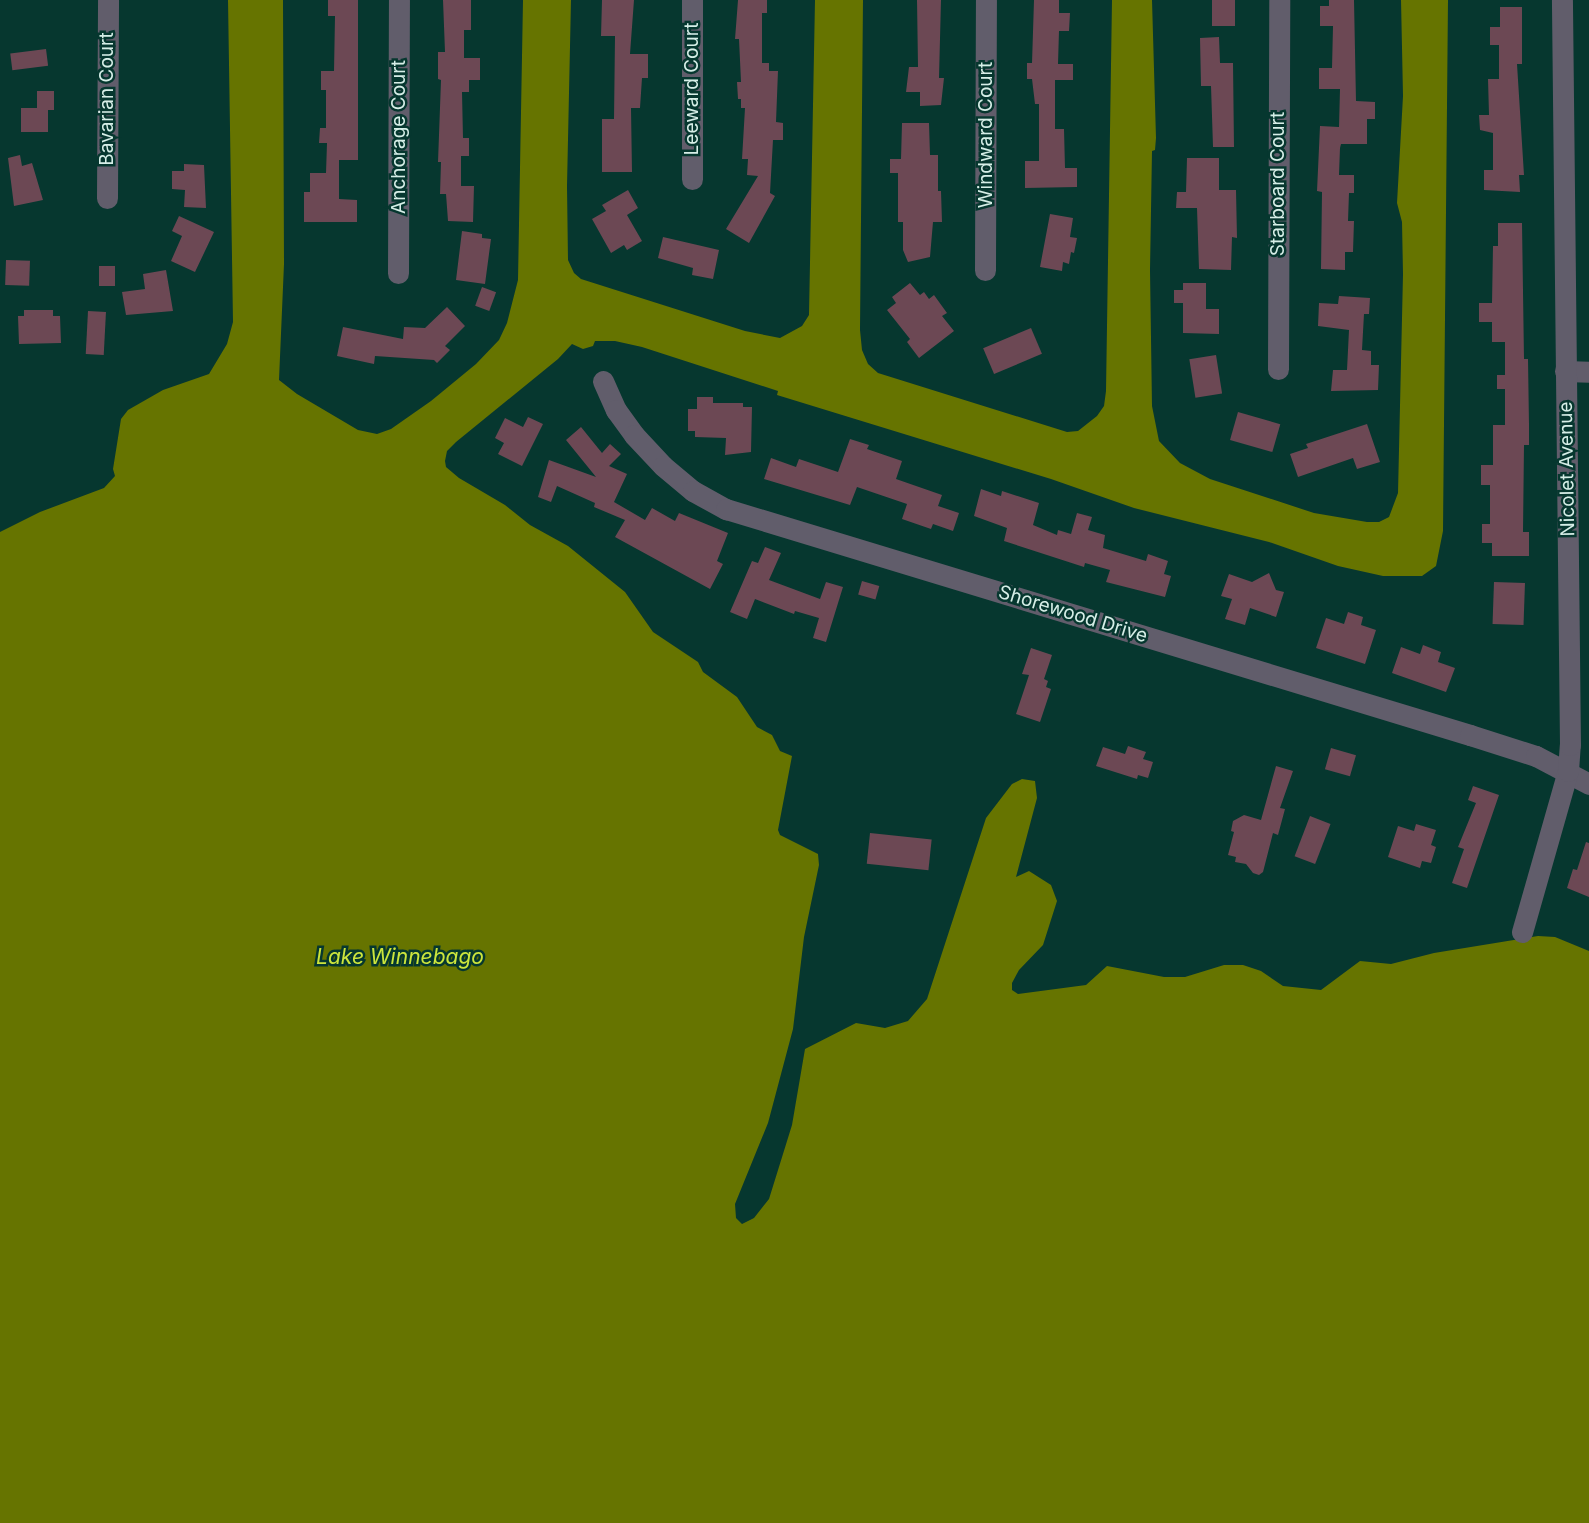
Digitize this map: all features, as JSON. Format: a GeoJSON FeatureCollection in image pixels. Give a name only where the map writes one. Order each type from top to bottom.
{"type":"FeatureCollection","features":[{"type":"Feature","properties":{"kind":"street","name":"Bavarian Court"},"geometry":{"type":"LineString","coordinates":[[107,198],[108,0]]}},
{"type":"Feature","properties":{"kind":"street","name":"Anchorage Court"},"geometry":{"type":"LineString","coordinates":[[398,274],[399,0]]}},
{"type":"Feature","properties":{"kind":"street","name":"Leeward Court"},"geometry":{"type":"LineString","coordinates":[[692,0],[692,179]]}},
{"type":"Feature","properties":{"kind":"street","name":"Windward Court"},"geometry":{"type":"LineString","coordinates":[[985,270],[986,0]]}},
{"type":"Feature","properties":{"kind":"street","name":"Starboard Court"},"geometry":{"type":"LineString","coordinates":[[1278,369],[1279,0]]}},
{"type":"Feature","properties":{"kind":"street","name":"Nicolet Avenue"},"geometry":{"type":"LineString","coordinates":[[1522,932],[1568,771],[1570,745],[1562,0]]}},
{"type":"Feature","properties":{"kind":"street"},"geometry":{"type":"LineString","coordinates":[[1565,371],[1589,372]]}},
{"type":"Feature","properties":{"kind":"street","name":"Shorewood Drive"},"geometry":{"type":"LineString","coordinates":[[603,381],[616,410],[634,435],[678,480],[726,509],[1536,756],[1589,784]]}},
{"type":"Feature","properties":{"kind":"water","name":"Lake Winnebago"},"geometry":{"type":"Polygon","coordinates":[[[228,0],[283,0],[284,264],[279,380],[297,394],[358,430],[377,434],[391,429],[431,401],[476,364],[499,340],[507,323],[518,280],[523,0],[571,0],[567,186],[568,260],[574,273],[581,279],[745,331],[780,338],[802,326],[809,315],[815,0],[863,0],[860,330],[862,350],[868,364],[878,373],[1067,432],[1078,431],[1097,416],[1104,406],[1106,391],[1112,0],[1152,0],[1156,138],[1155,150],[1152,151],[1150,270],[1152,406],[1159,441],[1180,463],[1210,479],[1314,513],[1379,522],[1389,517],[1398,493],[1403,274],[1402,222],[1397,203],[1403,96],[1401,0],[1448,0],[1443,531],[1436,566],[1422,576],[1383,576],[1338,566],[1269,542],[1134,508],[1051,479],[777,395],[778,391],[642,347],[615,341],[595,341],[593,346],[583,349],[572,344],[558,359],[456,442],[447,451],[445,461],[446,467],[459,478],[505,505],[530,525],[568,546],[625,592],[653,632],[698,662],[703,672],[737,697],[757,727],[772,735],[780,751],[792,756],[778,830],[780,835],[818,854],[819,865],[804,937],[793,1029],[768,1123],[735,1204],[736,1218],[742,1224],[754,1218],[769,1199],[792,1125],[805,1049],[856,1023],[885,1028],[908,1021],[927,999],[986,818],[1012,784],[1022,779],[1035,781],[1037,798],[1016,877],[1029,871],[1051,885],[1057,901],[1043,945],[1019,970],[1012,983],[1012,990],[1018,994],[1086,985],[1107,966],[1164,977],[1185,977],[1224,965],[1243,965],[1261,971],[1283,986],[1321,990],[1360,961],[1391,964],[1434,953],[1538,936],[1555,937],[1589,951],[1589,1523],[0,1523],[0,532],[40,512],[104,488],[115,476],[113,469],[121,419],[128,410],[163,390],[209,374],[227,344],[233,322],[228,0]]]}},
{"type":"Feature","properties":{"kind":"building"},"geometry":{"type":"Polygon","coordinates":[[[328,0],[358,0],[358,160],[339,160],[339,199],[357,200],[357,222],[304,222],[304,192],[310,192],[310,173],[326,173],[327,143],[319,143],[320,128],[326,128],[326,90],[321,90],[321,71],[334,71],[335,16],[328,16],[328,0]]]}},
{"type":"Feature","properties":{"kind":"building"},"geometry":{"type":"Polygon","coordinates":[[[443,0],[471,0],[471,30],[464,30],[464,58],[480,58],[480,80],[469,80],[469,92],[462,92],[463,138],[469,138],[469,156],[461,156],[461,186],[474,186],[473,222],[448,221],[446,194],[440,194],[441,162],[438,162],[441,80],[438,79],[438,52],[445,52],[443,0]]]}},
{"type":"Feature","properties":{"kind":"building"},"geometry":{"type":"Polygon","coordinates":[[[602,0],[634,0],[630,54],[648,54],[648,78],[642,78],[640,108],[631,108],[632,172],[602,172],[602,119],[614,119],[615,36],[601,36],[602,0]]]}},
{"type":"Feature","properties":{"kind":"building"},"geometry":{"type":"Polygon","coordinates":[[[738,0],[767,0],[767,13],[762,13],[762,63],[769,63],[769,71],[778,71],[776,122],[783,123],[783,140],[773,140],[770,193],[775,196],[749,243],[726,229],[758,176],[747,175],[748,159],[742,159],[745,108],[741,108],[741,99],[738,99],[737,82],[741,82],[739,39],[735,39],[738,0]]]}},
{"type":"Feature","properties":{"kind":"building"},"geometry":{"type":"Polygon","coordinates":[[[917,0],[941,0],[939,78],[944,78],[941,105],[920,106],[920,92],[906,92],[909,67],[918,67],[917,0]]]}},
{"type":"Feature","properties":{"kind":"building"},"geometry":{"type":"Polygon","coordinates":[[[1034,0],[1059,0],[1059,13],[1070,13],[1069,31],[1059,31],[1058,64],[1073,64],[1073,80],[1055,80],[1055,129],[1064,129],[1065,168],[1077,168],[1077,187],[1025,188],[1025,161],[1039,161],[1039,104],[1035,104],[1032,79],[1027,79],[1027,63],[1032,63],[1034,0]]]}},
{"type":"Feature","properties":{"kind":"building"},"geometry":{"type":"Polygon","coordinates":[[[1212,0],[1235,0],[1235,26],[1212,26],[1212,0]]]}},
{"type":"Feature","properties":{"kind":"building"},"geometry":{"type":"Polygon","coordinates":[[[1329,0],[1354,0],[1356,101],[1375,102],[1375,119],[1367,119],[1367,144],[1341,144],[1340,148],[1339,175],[1354,175],[1354,193],[1349,193],[1348,221],[1354,221],[1353,252],[1345,252],[1345,270],[1321,269],[1322,192],[1317,191],[1320,126],[1339,127],[1340,89],[1319,89],[1319,68],[1332,68],[1333,26],[1320,26],[1320,6],[1329,6],[1329,0]]]}},
{"type":"Feature","properties":{"kind":"building"},"geometry":{"type":"Polygon","coordinates":[[[1500,7],[1522,7],[1522,64],[1517,64],[1524,175],[1519,175],[1520,192],[1484,190],[1484,170],[1493,170],[1493,133],[1480,130],[1479,115],[1489,115],[1488,79],[1499,79],[1499,45],[1490,45],[1490,27],[1500,27],[1500,7]]]}},
{"type":"Feature","properties":{"kind":"building"},"geometry":{"type":"Polygon","coordinates":[[[1219,37],[1220,63],[1233,63],[1234,147],[1213,147],[1211,86],[1201,86],[1200,38],[1219,37]]]}},
{"type":"Feature","properties":{"kind":"building"},"geometry":{"type":"Polygon","coordinates":[[[46,49],[48,66],[12,70],[10,53],[46,49]]]}},
{"type":"Feature","properties":{"kind":"building"},"geometry":{"type":"Polygon","coordinates":[[[37,91],[54,91],[54,110],[48,110],[48,132],[21,132],[21,108],[37,108],[37,91]]]}},
{"type":"Feature","properties":{"kind":"building"},"geometry":{"type":"Polygon","coordinates":[[[902,123],[929,123],[930,155],[938,155],[938,191],[941,191],[942,222],[933,222],[930,257],[908,262],[903,250],[903,222],[898,222],[898,173],[890,173],[890,159],[901,159],[902,123]]]}},
{"type":"Feature","properties":{"kind":"building"},"geometry":{"type":"Polygon","coordinates":[[[20,155],[22,166],[32,163],[43,200],[14,206],[8,158],[20,155]]]}},
{"type":"Feature","properties":{"kind":"building"},"geometry":{"type":"Polygon","coordinates":[[[1187,158],[1219,158],[1219,190],[1236,190],[1237,238],[1232,237],[1231,270],[1199,269],[1197,208],[1176,208],[1177,192],[1186,192],[1187,158]]]}},
{"type":"Feature","properties":{"kind":"building"},"geometry":{"type":"Polygon","coordinates":[[[184,164],[204,165],[206,208],[184,207],[185,190],[172,189],[172,171],[184,171],[184,164]]]}},
{"type":"Feature","properties":{"kind":"building"},"geometry":{"type":"Polygon","coordinates":[[[628,190],[638,208],[627,215],[642,241],[627,250],[624,245],[611,253],[592,219],[606,211],[602,205],[628,190]]]}},
{"type":"Feature","properties":{"kind":"building"},"geometry":{"type":"Polygon","coordinates":[[[1050,214],[1073,218],[1070,237],[1077,238],[1074,253],[1071,252],[1069,264],[1063,262],[1062,271],[1040,267],[1050,214]]]}},
{"type":"Feature","properties":{"kind":"building"},"geometry":{"type":"Polygon","coordinates":[[[179,216],[214,232],[195,272],[171,261],[182,236],[172,231],[179,216]]]}},
{"type":"Feature","properties":{"kind":"building"},"geometry":{"type":"Polygon","coordinates":[[[1498,223],[1522,223],[1524,359],[1528,359],[1529,425],[1529,445],[1524,445],[1523,532],[1529,532],[1529,556],[1492,556],[1492,543],[1482,543],[1482,524],[1490,524],[1490,485],[1481,485],[1481,465],[1493,465],[1493,425],[1505,425],[1505,389],[1497,389],[1497,375],[1505,375],[1505,342],[1492,342],[1492,322],[1479,322],[1479,303],[1492,303],[1493,246],[1498,246],[1498,223]]]}},
{"type":"Feature","properties":{"kind":"building"},"geometry":{"type":"Polygon","coordinates":[[[462,231],[482,234],[482,238],[491,239],[485,284],[456,280],[462,231]]]}},
{"type":"Feature","properties":{"kind":"building"},"geometry":{"type":"Polygon","coordinates":[[[663,237],[719,250],[713,279],[692,275],[693,268],[658,258],[663,237]]]}},
{"type":"Feature","properties":{"kind":"building"},"geometry":{"type":"Polygon","coordinates":[[[6,260],[30,261],[29,286],[5,285],[6,260]]]}},
{"type":"Feature","properties":{"kind":"building"},"geometry":{"type":"Polygon","coordinates":[[[99,266],[115,266],[115,286],[99,286],[99,266]]]}},
{"type":"Feature","properties":{"kind":"building"},"geometry":{"type":"Polygon","coordinates":[[[166,270],[173,311],[126,315],[122,292],[145,289],[143,274],[166,270]]]}},
{"type":"Feature","properties":{"kind":"building"},"geometry":{"type":"Polygon","coordinates":[[[910,283],[920,295],[924,292],[929,299],[934,295],[947,313],[942,316],[954,331],[919,358],[907,342],[910,339],[887,310],[896,303],[892,297],[910,283]]]}},
{"type":"Feature","properties":{"kind":"building"},"geometry":{"type":"Polygon","coordinates":[[[1183,283],[1206,283],[1206,309],[1219,309],[1219,334],[1183,333],[1183,303],[1174,303],[1174,290],[1183,290],[1183,283]]]}},
{"type":"Feature","properties":{"kind":"building"},"geometry":{"type":"Polygon","coordinates":[[[482,287],[496,292],[489,311],[475,306],[482,287]]]}},
{"type":"Feature","properties":{"kind":"building"},"geometry":{"type":"Polygon","coordinates":[[[1339,296],[1370,298],[1369,314],[1364,314],[1362,350],[1371,351],[1371,365],[1379,365],[1378,390],[1331,391],[1333,370],[1347,370],[1349,330],[1318,326],[1319,303],[1338,304],[1339,296]]]}},
{"type":"Feature","properties":{"kind":"building"},"geometry":{"type":"Polygon","coordinates":[[[447,307],[465,326],[445,346],[450,350],[437,363],[434,360],[375,356],[374,364],[337,356],[343,327],[403,339],[404,327],[425,328],[447,307]]]}},
{"type":"Feature","properties":{"kind":"building"},"geometry":{"type":"Polygon","coordinates":[[[24,310],[53,310],[53,316],[60,316],[61,343],[19,344],[18,316],[24,316],[24,310]]]}},
{"type":"Feature","properties":{"kind":"building"},"geometry":{"type":"Polygon","coordinates":[[[88,311],[106,312],[104,355],[86,354],[88,311]]]}},
{"type":"Feature","properties":{"kind":"building"},"geometry":{"type":"Polygon","coordinates":[[[1031,328],[1042,354],[994,374],[983,348],[1031,328]]]}},
{"type":"Feature","properties":{"kind":"building"},"geometry":{"type":"Polygon","coordinates":[[[1216,355],[1222,394],[1195,398],[1189,359],[1216,355]]]}},
{"type":"Feature","properties":{"kind":"building"},"geometry":{"type":"Polygon","coordinates":[[[697,397],[713,397],[713,403],[743,403],[743,407],[752,407],[751,452],[725,455],[726,438],[695,437],[695,431],[688,431],[688,409],[697,409],[697,397]]]}},
{"type":"Feature","properties":{"kind":"building"},"geometry":{"type":"Polygon","coordinates":[[[1238,412],[1280,424],[1272,452],[1230,440],[1238,412]]]}},
{"type":"Feature","properties":{"kind":"building"},"geometry":{"type":"Polygon","coordinates":[[[528,417],[543,424],[522,466],[498,454],[504,443],[495,438],[505,418],[523,427],[528,417]]]}},
{"type":"Feature","properties":{"kind":"building"},"geometry":{"type":"Polygon","coordinates":[[[1367,424],[1380,462],[1357,469],[1353,458],[1298,477],[1290,454],[1308,448],[1306,444],[1367,424]]]}},
{"type":"Feature","properties":{"kind":"building"},"geometry":{"type":"Polygon","coordinates":[[[581,427],[602,453],[610,444],[621,454],[609,466],[627,474],[614,502],[645,520],[652,508],[675,521],[679,513],[728,533],[717,561],[723,564],[710,589],[615,537],[625,520],[594,507],[595,503],[557,486],[551,502],[538,497],[549,460],[596,477],[566,440],[581,427]]]}},
{"type":"Feature","properties":{"kind":"building"},"geometry":{"type":"Polygon","coordinates":[[[850,439],[869,445],[867,449],[902,461],[896,479],[942,495],[938,506],[959,513],[953,531],[933,524],[931,529],[902,519],[907,504],[857,487],[850,505],[764,479],[771,458],[796,467],[799,459],[838,472],[850,439]]]}},
{"type":"Feature","properties":{"kind":"building"},"geometry":{"type":"Polygon","coordinates":[[[981,489],[1001,496],[1002,491],[1039,503],[1033,525],[1057,535],[1058,530],[1071,534],[1077,513],[1092,517],[1088,530],[1105,535],[1103,548],[1146,561],[1148,554],[1168,561],[1164,574],[1171,576],[1165,597],[1106,582],[1110,570],[1085,563],[1084,567],[1004,541],[1007,528],[974,516],[981,489]]]}},
{"type":"Feature","properties":{"kind":"building"},"geometry":{"type":"Polygon","coordinates":[[[765,547],[781,553],[769,580],[820,599],[826,582],[843,587],[826,642],[813,638],[819,618],[795,611],[794,614],[755,599],[747,619],[730,612],[752,561],[758,563],[765,547]]]}},
{"type":"Feature","properties":{"kind":"building"},"geometry":{"type":"Polygon","coordinates":[[[1269,573],[1276,590],[1284,592],[1276,617],[1250,608],[1245,625],[1225,619],[1232,599],[1221,596],[1229,574],[1252,582],[1269,573]]]}},
{"type":"Feature","properties":{"kind":"building"},"geometry":{"type":"Polygon","coordinates":[[[862,581],[879,586],[875,599],[858,594],[862,581]]]}},
{"type":"Feature","properties":{"kind":"building"},"geometry":{"type":"Polygon","coordinates":[[[1494,582],[1525,583],[1524,625],[1493,624],[1494,582]]]}},
{"type":"Feature","properties":{"kind":"building"},"geometry":{"type":"Polygon","coordinates":[[[1348,612],[1363,617],[1361,625],[1376,630],[1365,664],[1316,648],[1326,618],[1344,624],[1348,612]]]}},
{"type":"Feature","properties":{"kind":"building"},"geometry":{"type":"Polygon","coordinates":[[[1423,645],[1441,652],[1438,662],[1455,668],[1446,692],[1392,673],[1401,647],[1420,654],[1423,645]]]}},
{"type":"Feature","properties":{"kind":"building"},"geometry":{"type":"Polygon","coordinates":[[[1031,648],[1052,655],[1044,679],[1048,681],[1046,687],[1051,689],[1040,722],[1016,714],[1029,675],[1022,674],[1031,648]]]}},
{"type":"Feature","properties":{"kind":"building"},"geometry":{"type":"Polygon","coordinates":[[[1128,746],[1146,752],[1143,759],[1153,762],[1148,778],[1138,775],[1137,779],[1096,766],[1103,747],[1125,754],[1128,746]]]}},
{"type":"Feature","properties":{"kind":"building"},"geometry":{"type":"Polygon","coordinates":[[[1331,748],[1356,755],[1350,776],[1325,769],[1331,748]]]}},
{"type":"Feature","properties":{"kind":"building"},"geometry":{"type":"Polygon","coordinates":[[[1276,766],[1293,771],[1280,808],[1285,809],[1278,835],[1273,833],[1263,872],[1259,875],[1253,873],[1246,864],[1235,862],[1236,857],[1228,855],[1234,832],[1231,831],[1233,821],[1244,815],[1261,820],[1276,766]]]}},
{"type":"Feature","properties":{"kind":"building"},"geometry":{"type":"Polygon","coordinates":[[[1473,786],[1499,795],[1467,888],[1452,883],[1464,849],[1458,847],[1476,803],[1468,800],[1473,786]]]}},
{"type":"Feature","properties":{"kind":"building"},"geometry":{"type":"Polygon","coordinates":[[[1310,816],[1331,824],[1315,864],[1295,856],[1310,816]]]}},
{"type":"Feature","properties":{"kind":"building"},"geometry":{"type":"Polygon","coordinates":[[[1416,824],[1436,830],[1431,845],[1436,847],[1431,863],[1422,861],[1420,868],[1388,857],[1398,826],[1414,831],[1416,824]]]}},
{"type":"Feature","properties":{"kind":"building"},"geometry":{"type":"Polygon","coordinates":[[[870,833],[932,839],[928,870],[867,864],[870,833]]]}},
{"type":"Feature","properties":{"kind":"building"},"geometry":{"type":"Polygon","coordinates":[[[1586,842],[1589,843],[1589,897],[1567,888],[1573,869],[1577,870],[1586,842]]]}}]}
